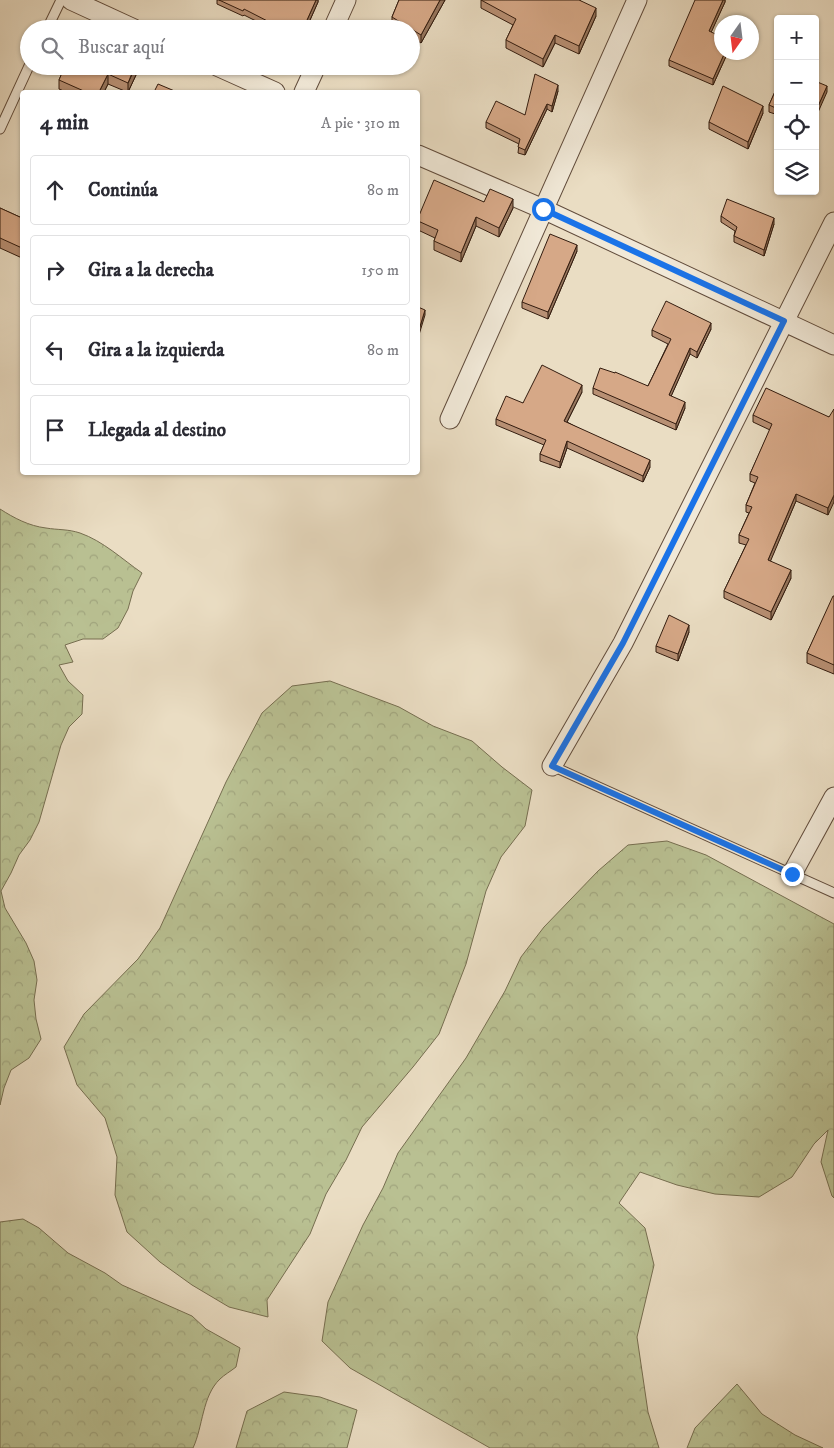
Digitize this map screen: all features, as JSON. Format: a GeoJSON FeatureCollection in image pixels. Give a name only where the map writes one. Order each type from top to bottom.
{"type":"FeatureCollection","features":[{"type":"Feature","properties":{"kind":"street"},"geometry":{"type":"LineString","coordinates":[[71,0],[114,20]]}},
{"type":"Feature","properties":{"kind":"street"},"geometry":{"type":"LineString","coordinates":[[337,20],[346,0]]}},
{"type":"Feature","properties":{"kind":"street"},"geometry":{"type":"LineString","coordinates":[[450,419],[637,0]]}},
{"type":"Feature","properties":{"kind":"street"},"geometry":{"type":"LineString","coordinates":[[237,75],[271,90]]}},
{"type":"Feature","properties":{"kind":"street"},"geometry":{"type":"LineString","coordinates":[[305,90],[312,75]]}},
{"type":"Feature","properties":{"kind":"street"},"geometry":{"type":"LineString","coordinates":[[420,156],[543,209],[834,345]]}},
{"type":"Feature","properties":{"kind":"street"},"geometry":{"type":"LineString","coordinates":[[552,766],[623,643],[834,222]]}},
{"type":"Feature","properties":{"kind":"street"},"geometry":{"type":"LineString","coordinates":[[792,874],[834,797]]}},
{"type":"Feature","properties":{"kind":"lane"},"geometry":{"type":"LineString","coordinates":[[51,20],[61,0]]}},
{"type":"Feature","properties":{"kind":"lane"},"geometry":{"type":"LineString","coordinates":[[0,129],[26,75]]}},
{"type":"Feature","properties":{"kind":"lane"},"geometry":{"type":"LineString","coordinates":[[552,766],[834,893]]}},
{"type":"Feature","properties":{"kind":"green space"},"geometry":{"type":"Polygon","coordinates":[[[0,509],[34,525],[71,531],[88,536],[104,545],[142,573],[133,591],[128,609],[118,628],[103,639],[83,639],[65,645],[73,662],[59,665],[68,681],[83,695],[82,714],[69,727],[61,745],[39,822],[30,840],[19,855],[1,891],[5,908],[26,943],[34,961],[37,980],[34,1000],[41,1039],[29,1058],[11,1070],[0,1105],[0,509]]]}},
{"type":"Feature","properties":{"kind":"green space"},"geometry":{"type":"Polygon","coordinates":[[[330,681],[399,707],[433,726],[472,741],[532,790],[525,826],[501,857],[486,891],[466,964],[439,1034],[362,1127],[346,1160],[326,1194],[310,1234],[267,1300],[268,1317],[229,1307],[192,1285],[160,1262],[127,1232],[115,1195],[117,1157],[105,1118],[77,1085],[64,1047],[84,1014],[138,959],[160,928],[226,782],[262,713],[292,686],[330,681]]]}},
{"type":"Feature","properties":{"kind":"green space"},"geometry":{"type":"Polygon","coordinates":[[[667,841],[706,855],[834,924],[834,1198],[821,1162],[828,1130],[814,1144],[792,1177],[759,1197],[715,1194],[677,1185],[640,1172],[619,1203],[645,1228],[654,1265],[637,1337],[648,1412],[659,1448],[490,1448],[350,1368],[322,1341],[328,1302],[398,1153],[466,1058],[505,991],[521,957],[544,927],[598,871],[628,845],[667,841]]]}},
{"type":"Feature","properties":{"kind":"green space"},"geometry":{"type":"Polygon","coordinates":[[[23,1219],[39,1228],[68,1253],[105,1273],[122,1285],[192,1316],[206,1329],[240,1348],[236,1367],[220,1379],[210,1394],[193,1448],[0,1448],[0,1222],[23,1219]]]}},
{"type":"Feature","properties":{"kind":"green space"},"geometry":{"type":"Polygon","coordinates":[[[737,1384],[762,1414],[795,1435],[823,1448],[687,1448],[695,1428],[737,1384]]]}},
{"type":"Feature","properties":{"kind":"green space"},"geometry":{"type":"Polygon","coordinates":[[[284,1392],[320,1397],[357,1410],[347,1448],[236,1448],[247,1411],[284,1392]]]}},
{"type":"Feature","properties":{"kind":"building"},"geometry":{"type":"Polygon","coordinates":[[[219,0],[316,0],[307,20],[265,20],[244,9],[243,11],[219,0]]]}},
{"type":"Feature","properties":{"kind":"building"},"geometry":{"type":"Polygon","coordinates":[[[399,0],[440,0],[421,35],[420,20],[397,20],[392,17],[399,0]]]}},
{"type":"Feature","properties":{"kind":"building"},"geometry":{"type":"Polygon","coordinates":[[[481,0],[579,0],[596,8],[579,46],[555,35],[543,59],[506,40],[516,19],[481,0]]]}},
{"type":"Feature","properties":{"kind":"building"},"geometry":{"type":"Polygon","coordinates":[[[695,0],[723,0],[716,15],[714,15],[709,31],[714,33],[714,60],[721,60],[713,79],[669,60],[695,0]]]}},
{"type":"Feature","properties":{"kind":"building"},"geometry":{"type":"Polygon","coordinates":[[[535,74],[558,85],[552,106],[547,104],[525,150],[518,147],[520,139],[486,122],[496,101],[525,115],[535,74]]]}},
{"type":"Feature","properties":{"kind":"building"},"geometry":{"type":"Polygon","coordinates":[[[61,75],[108,75],[100,90],[82,90],[59,80],[61,75]]]}},
{"type":"Feature","properties":{"kind":"building"},"geometry":{"type":"Polygon","coordinates":[[[110,75],[131,75],[128,83],[110,75]]]}},
{"type":"Feature","properties":{"kind":"building"},"geometry":{"type":"Polygon","coordinates":[[[819,83],[827,86],[819,104],[819,83]]]}},
{"type":"Feature","properties":{"kind":"building"},"geometry":{"type":"Polygon","coordinates":[[[158,84],[172,90],[155,90],[158,84]]]}},
{"type":"Feature","properties":{"kind":"building"},"geometry":{"type":"Polygon","coordinates":[[[723,86],[763,106],[748,142],[709,122],[723,86]]]}},
{"type":"Feature","properties":{"kind":"building"},"geometry":{"type":"Polygon","coordinates":[[[774,94],[774,107],[769,105],[774,94]]]}},
{"type":"Feature","properties":{"kind":"building"},"geometry":{"type":"Polygon","coordinates":[[[434,180],[484,202],[490,189],[513,199],[499,228],[476,217],[461,253],[434,241],[438,230],[420,222],[420,213],[434,180]]]}},
{"type":"Feature","properties":{"kind":"building"},"geometry":{"type":"Polygon","coordinates":[[[727,199],[774,218],[764,250],[734,236],[737,227],[721,216],[727,199]]]}},
{"type":"Feature","properties":{"kind":"building"},"geometry":{"type":"Polygon","coordinates":[[[0,208],[20,217],[20,247],[0,238],[0,208]]]}},
{"type":"Feature","properties":{"kind":"building"},"geometry":{"type":"Polygon","coordinates":[[[550,234],[577,245],[548,312],[522,302],[550,234]]]}},
{"type":"Feature","properties":{"kind":"building"},"geometry":{"type":"Polygon","coordinates":[[[666,301],[711,323],[697,352],[690,348],[669,395],[685,402],[676,424],[593,388],[600,368],[615,372],[648,386],[671,339],[652,330],[666,301]]]}},
{"type":"Feature","properties":{"kind":"building"},"geometry":{"type":"Polygon","coordinates":[[[420,308],[425,310],[420,326],[420,308]]]}},
{"type":"Feature","properties":{"kind":"building"},"geometry":{"type":"Polygon","coordinates":[[[542,365],[582,385],[564,421],[650,460],[643,476],[567,441],[560,462],[540,454],[546,440],[496,419],[506,396],[523,403],[542,365]]]}},
{"type":"Feature","properties":{"kind":"building"},"geometry":{"type":"Polygon","coordinates":[[[766,388],[829,417],[834,409],[834,495],[828,508],[796,494],[768,560],[791,570],[771,612],[724,591],[749,539],[739,535],[752,507],[746,505],[758,477],[750,474],[772,424],[753,415],[766,388]]]}},
{"type":"Feature","properties":{"kind":"building"},"geometry":{"type":"Polygon","coordinates":[[[834,596],[834,665],[807,653],[834,596]]]}},
{"type":"Feature","properties":{"kind":"building"},"geometry":{"type":"Polygon","coordinates":[[[669,615],[689,625],[678,654],[656,646],[669,615]]]}},
{"type":"Feature","properties":{"kind":"route"},"geometry":{"type":"LineString","coordinates":[[543,209],[784,321],[623,643],[552,766],[792,874]]}}]}
